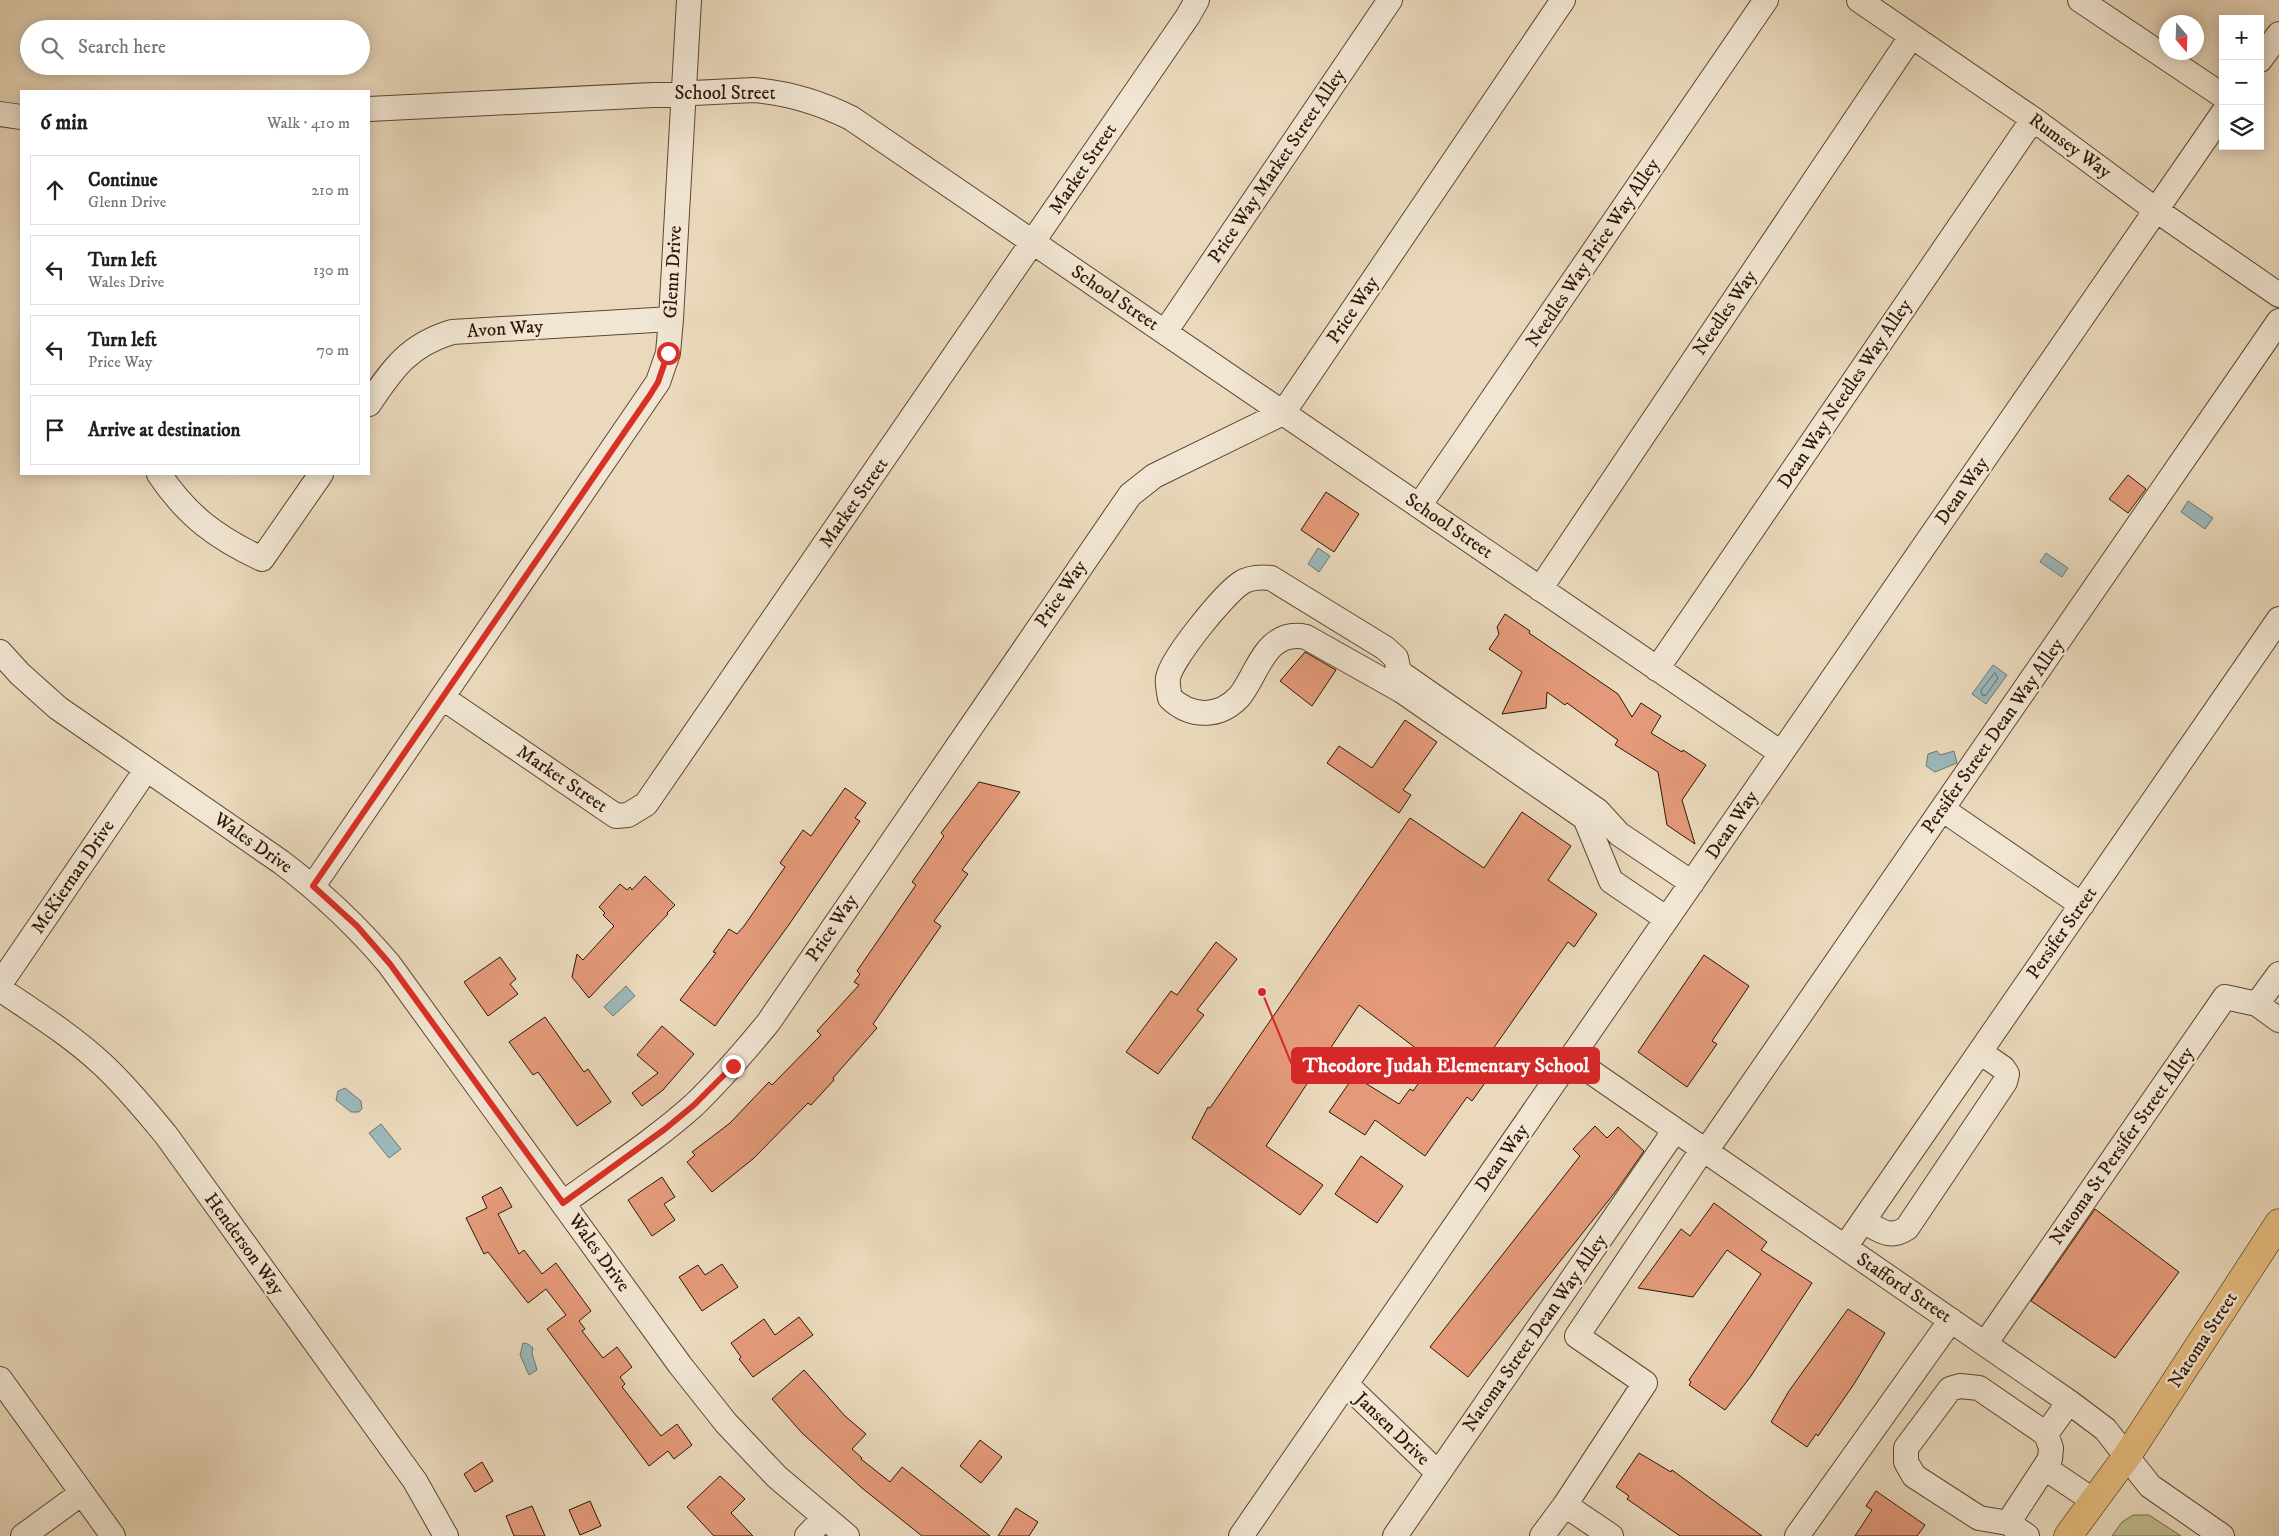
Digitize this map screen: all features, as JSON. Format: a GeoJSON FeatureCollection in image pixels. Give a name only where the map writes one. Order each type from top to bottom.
{"type":"FeatureCollection","features":[{"type":"Feature","properties":{"kind":"main road","name":"Natoma Street"},"geometry":{"type":"LineString","coordinates":[[2068,1536],[2127,1456],[2279,1223]]}},
{"type":"Feature","properties":{"kind":"street","name":"Glenn Drive"},"geometry":{"type":"LineString","coordinates":[[313,886],[650,395],[664,368],[668,353],[688,0]]}},
{"type":"Feature","properties":{"kind":"street","name":"Market Street"},"geometry":{"type":"LineString","coordinates":[[443,698],[616,816],[628,815],[641,809],[658,788],[1033,242],[1188,16],[1196,0]]}},
{"type":"Feature","properties":{"kind":"street","name":"Price Way Market Street Alley"},"geometry":{"type":"LineString","coordinates":[[1165,332],[1390,0]]}},
{"type":"Feature","properties":{"kind":"street","name":"Price Way"},"geometry":{"type":"LineString","coordinates":[[563,1203],[665,1129],[694,1105],[733,1066],[768,1023],[1130,495],[1154,476],[1283,413],[1563,0]]}},
{"type":"Feature","properties":{"kind":"street","name":"Needles Way Price Way Alley"},"geometry":{"type":"LineString","coordinates":[[1419,506],[1766,0]]}},
{"type":"Feature","properties":{"kind":"street","name":"Rumsey Way"},"geometry":{"type":"LineString","coordinates":[[1858,0],[2033,119],[2156,210],[2279,295]]}},
{"type":"Feature","properties":{"kind":"street"},"geometry":{"type":"LineString","coordinates":[[2080,0],[2219,93]]}},
{"type":"Feature","properties":{"kind":"street"},"geometry":{"type":"LineString","coordinates":[[2264,55],[2279,34]]}},
{"type":"Feature","properties":{"kind":"street","name":"Needles Way"},"geometry":{"type":"LineString","coordinates":[[1540,589],[1911,37]]}},
{"type":"Feature","properties":{"kind":"street","name":"School Street"},"geometry":{"type":"LineString","coordinates":[[370,109],[683,92],[754,90],[783,93],[825,105],[850,118],[1033,242],[1781,753]]}},
{"type":"Feature","properties":{"kind":"street"},"geometry":{"type":"LineString","coordinates":[[0,114],[20,117]]}},
{"type":"Feature","properties":{"kind":"street","name":"Dean Way Needles Way Alley"},"geometry":{"type":"LineString","coordinates":[[1657,669],[2033,119]]}},
{"type":"Feature","properties":{"kind":"street","name":"Dean Way"},"geometry":{"type":"LineString","coordinates":[[1241,1536],[2219,119]]}},
{"type":"Feature","properties":{"kind":"street","name":"Avon Way"},"geometry":{"type":"LineString","coordinates":[[370,403],[390,373],[408,353],[429,340],[452,332],[670,319]]}},
{"type":"Feature","properties":{"kind":"street","name":"Persifer Street Dean Way Alley"},"geometry":{"type":"LineString","coordinates":[[1565,1505],[1645,1383],[1577,1336],[2279,321]]}},
{"type":"Feature","properties":{"kind":"street"},"geometry":{"type":"LineString","coordinates":[[160,475],[190,514],[212,532],[236,547],[262,559],[320,475]]}},
{"type":"Feature","properties":{"kind":"street"},"geometry":{"type":"LineString","coordinates":[[1667,919],[1611,881],[1585,818],[1402,691],[1306,637],[1298,635],[1284,639],[1270,648],[1258,661],[1239,697],[1219,710],[1196,714],[1178,706],[1170,698],[1168,678],[1180,652],[1241,582],[1257,577],[1271,578],[1385,648],[1396,658],[1399,672],[1598,811],[1618,834],[1692,883]]}},
{"type":"Feature","properties":{"kind":"street","name":"Persifer Street"},"geometry":{"type":"LineString","coordinates":[[1845,1247],[2279,619]]}},
{"type":"Feature","properties":{"kind":"street","name":"Wales Drive"},"geometry":{"type":"LineString","coordinates":[[0,652],[20,674],[58,708],[313,886],[357,926],[390,964],[680,1365],[726,1423],[777,1477],[847,1536]]}},
{"type":"Feature","properties":{"kind":"street","name":"McKiernan Drive"},"geometry":{"type":"LineString","coordinates":[[0,984],[146,770]]}},
{"type":"Feature","properties":{"kind":"street"},"geometry":{"type":"LineString","coordinates":[[1942,809],[2082,905]]}},
{"type":"Feature","properties":{"kind":"street"},"geometry":{"type":"LineString","coordinates":[[2257,1004],[2279,974]]}},
{"type":"Feature","properties":{"kind":"street","name":"Henderson Way"},"geometry":{"type":"LineString","coordinates":[[0,989],[64,1033],[102,1064],[136,1098],[166,1136],[415,1481],[446,1536]]}},
{"type":"Feature","properties":{"kind":"street","name":"Natoma St Persifer Street Alley"},"geometry":{"type":"LineString","coordinates":[[1985,1344],[2225,997],[2257,1004],[2279,1020]]}},
{"type":"Feature","properties":{"kind":"street"},"geometry":{"type":"LineString","coordinates":[[1863,1221],[1886,1233],[1898,1234],[1908,1228],[2005,1082],[2007,1074],[2003,1068],[1980,1052]]}},
{"type":"Feature","properties":{"kind":"street","name":"Stafford Street"},"geometry":{"type":"LineString","coordinates":[[1570,1058],[2069,1402],[2105,1429],[2150,1486],[2222,1536]]}},
{"type":"Feature","properties":{"kind":"street","name":"Natoma Street Dean Way Alley"},"geometry":{"type":"LineString","coordinates":[[1395,1536],[1675,1130]]}},
{"type":"Feature","properties":{"kind":"street"},"geometry":{"type":"LineString","coordinates":[[1797,1536],[1950,1320]]}},
{"type":"Feature","properties":{"kind":"street"},"geometry":{"type":"LineString","coordinates":[[0,1379],[113,1536]]}},
{"type":"Feature","properties":{"kind":"street","name":"Jansen Drive"},"geometry":{"type":"LineString","coordinates":[[1346,1384],[1438,1473]]}},
{"type":"Feature","properties":{"kind":"street"},"geometry":{"type":"LineString","coordinates":[[1960,1386],[1979,1388],[2046,1434],[2051,1448],[2050,1459],[2044,1468],[2018,1530],[1979,1518],[1914,1476],[1906,1462],[1906,1448],[1950,1389],[1960,1386]]}},
{"type":"Feature","properties":{"kind":"street"},"geometry":{"type":"LineString","coordinates":[[2046,1434],[2069,1402]]}},
{"type":"Feature","properties":{"kind":"street"},"geometry":{"type":"LineString","coordinates":[[2044,1468],[2094,1501]]}},
{"type":"Feature","properties":{"kind":"street"},"geometry":{"type":"LineString","coordinates":[[23,1536],[82,1493]]}},
{"type":"Feature","properties":{"kind":"street"},"geometry":{"type":"LineString","coordinates":[[1542,1536],[1565,1505],[1611,1536]]}},
{"type":"Feature","properties":{"kind":"street"},"geometry":{"type":"LineString","coordinates":[[808,1536],[824,1518]]}},
{"type":"Feature","properties":{"kind":"shaded area"},"geometry":{"type":"Polygon","coordinates":[[[2133,1515],[2149,1515],[2181,1536],[2112,1536],[2122,1522],[2133,1515]]]}},
{"type":"Feature","properties":{"kind":"water"},"geometry":{"type":"Polygon","coordinates":[[[2188,501],[2213,518],[2205,529],[2181,512],[2188,501]]]}},
{"type":"Feature","properties":{"kind":"water"},"geometry":{"type":"Polygon","coordinates":[[[1318,548],[1330,556],[1319,572],[1308,564],[1318,548]]]}},
{"type":"Feature","properties":{"kind":"water"},"geometry":{"type":"Polygon","coordinates":[[[2046,553],[2068,568],[2062,577],[2040,562],[2046,553]]]}},
{"type":"Feature","properties":{"kind":"water"},"geometry":{"type":"Polygon","coordinates":[[[1993,665],[2007,675],[1986,704],[1972,694],[1993,665]]]}},
{"type":"Feature","properties":{"kind":"water"},"geometry":{"type":"Polygon","coordinates":[[[1937,751],[1940,755],[1954,751],[1957,763],[1935,772],[1926,766],[1928,754],[1937,751]]]}},
{"type":"Feature","properties":{"kind":"water"},"geometry":{"type":"Polygon","coordinates":[[[626,986],[635,996],[613,1016],[604,1007],[626,986]]]}},
{"type":"Feature","properties":{"kind":"water"},"geometry":{"type":"Polygon","coordinates":[[[345,1088],[361,1101],[362,1109],[359,1112],[351,1112],[336,1100],[338,1091],[345,1088]]]}},
{"type":"Feature","properties":{"kind":"water"},"geometry":{"type":"Polygon","coordinates":[[[381,1124],[401,1149],[389,1158],[369,1133],[381,1124]]]}},
{"type":"Feature","properties":{"kind":"water"},"geometry":{"type":"Polygon","coordinates":[[[523,1343],[533,1348],[532,1353],[537,1370],[529,1375],[520,1355],[523,1343]]]}},
{"type":"Feature","properties":{"kind":"building"},"geometry":{"type":"Polygon","coordinates":[[[2128,475],[2146,489],[2128,513],[2109,499],[2128,475]]]}},
{"type":"Feature","properties":{"kind":"building"},"geometry":{"type":"Polygon","coordinates":[[[1326,492],[1359,514],[1334,552],[1301,530],[1326,492]]]}},
{"type":"Feature","properties":{"kind":"building"},"geometry":{"type":"Polygon","coordinates":[[[1505,614],[1530,631],[1529,633],[1618,694],[1632,717],[1641,703],[1661,716],[1651,733],[1706,765],[1682,800],[1695,844],[1667,825],[1658,772],[1615,745],[1618,740],[1567,703],[1565,705],[1547,692],[1546,708],[1502,714],[1522,672],[1489,649],[1499,634],[1497,627],[1505,614]]]}},
{"type":"Feature","properties":{"kind":"building"},"geometry":{"type":"Polygon","coordinates":[[[1305,652],[1336,670],[1312,706],[1280,681],[1305,652]]]}},
{"type":"Feature","properties":{"kind":"building"},"geometry":{"type":"Polygon","coordinates":[[[1405,720],[1437,742],[1403,790],[1411,795],[1399,813],[1327,763],[1339,746],[1372,768],[1405,720]]]}},
{"type":"Feature","properties":{"kind":"building"},"geometry":{"type":"Polygon","coordinates":[[[979,782],[1020,792],[962,870],[968,874],[934,921],[941,926],[873,1024],[877,1028],[811,1105],[808,1103],[754,1158],[712,1192],[687,1162],[695,1155],[692,1152],[730,1123],[769,1082],[772,1085],[821,1035],[817,1031],[859,985],[854,982],[860,974],[857,971],[916,885],[912,882],[944,836],[941,833],[979,782]]]}},
{"type":"Feature","properties":{"kind":"building"},"geometry":{"type":"Polygon","coordinates":[[[845,788],[866,803],[855,818],[860,821],[788,926],[715,1026],[680,1000],[716,953],[713,952],[729,929],[737,934],[744,926],[785,867],[780,863],[803,830],[811,836],[845,788]]]}},
{"type":"Feature","properties":{"kind":"building"},"geometry":{"type":"Polygon","coordinates":[[[1522,812],[1571,846],[1548,880],[1597,914],[1574,947],[1568,942],[1481,1066],[1492,1073],[1472,1101],[1467,1097],[1425,1156],[1375,1120],[1365,1135],[1329,1112],[1354,1076],[1399,1104],[1410,1089],[1413,1091],[1434,1062],[1359,1005],[1266,1146],[1323,1185],[1300,1215],[1192,1138],[1208,1107],[1210,1108],[1410,818],[1484,868],[1522,812]]]}},
{"type":"Feature","properties":{"kind":"building"},"geometry":{"type":"Polygon","coordinates":[[[645,876],[675,905],[589,998],[572,977],[577,954],[583,960],[614,926],[603,915],[605,913],[599,907],[620,884],[627,890],[630,887],[632,890],[645,876]]]}},
{"type":"Feature","properties":{"kind":"building"},"geometry":{"type":"Polygon","coordinates":[[[1216,942],[1237,959],[1197,1010],[1204,1015],[1158,1074],[1126,1052],[1171,991],[1177,995],[1216,942]]]}},
{"type":"Feature","properties":{"kind":"building"},"geometry":{"type":"Polygon","coordinates":[[[1704,955],[1749,986],[1712,1041],[1717,1044],[1687,1087],[1638,1052],[1704,955]]]}},
{"type":"Feature","properties":{"kind":"building"},"geometry":{"type":"Polygon","coordinates":[[[500,957],[516,979],[510,984],[518,994],[488,1016],[464,982],[500,957]]]}},
{"type":"Feature","properties":{"kind":"building"},"geometry":{"type":"Polygon","coordinates":[[[545,1017],[584,1072],[588,1069],[611,1102],[577,1126],[538,1072],[533,1075],[509,1042],[545,1017]]]}},
{"type":"Feature","properties":{"kind":"building"},"geometry":{"type":"Polygon","coordinates":[[[662,1026],[694,1054],[663,1090],[642,1106],[632,1093],[658,1073],[637,1055],[662,1026]]]}},
{"type":"Feature","properties":{"kind":"building"},"geometry":{"type":"Polygon","coordinates":[[[1595,1126],[1607,1138],[1618,1127],[1644,1151],[1616,1191],[1468,1377],[1430,1347],[1580,1156],[1573,1149],[1595,1126]]]}},
{"type":"Feature","properties":{"kind":"building"},"geometry":{"type":"Polygon","coordinates":[[[1361,1156],[1403,1186],[1377,1223],[1335,1194],[1361,1156]]]}},
{"type":"Feature","properties":{"kind":"building"},"geometry":{"type":"Polygon","coordinates":[[[662,1177],[675,1197],[664,1204],[675,1220],[652,1236],[628,1200],[662,1177]]]}},
{"type":"Feature","properties":{"kind":"building"},"geometry":{"type":"Polygon","coordinates":[[[501,1187],[512,1207],[498,1214],[519,1254],[524,1250],[542,1274],[556,1263],[591,1311],[579,1321],[585,1329],[582,1331],[603,1358],[617,1347],[632,1367],[620,1377],[625,1384],[622,1387],[661,1436],[677,1424],[692,1445],[674,1459],[668,1451],[649,1466],[547,1329],[566,1315],[546,1289],[528,1303],[488,1252],[484,1254],[466,1218],[487,1208],[482,1197],[501,1187]]]}},
{"type":"Feature","properties":{"kind":"building"},"geometry":{"type":"Polygon","coordinates":[[[1714,1203],[1767,1242],[1761,1250],[1812,1283],[1751,1376],[1725,1410],[1689,1385],[1691,1382],[1689,1380],[1761,1274],[1727,1250],[1693,1297],[1638,1288],[1681,1229],[1690,1236],[1714,1203]]]}},
{"type":"Feature","properties":{"kind":"building"},"geometry":{"type":"Polygon","coordinates":[[[2095,1209],[2179,1272],[2115,1358],[2031,1301],[2095,1209]]]}},
{"type":"Feature","properties":{"kind":"building"},"geometry":{"type":"Polygon","coordinates":[[[722,1264],[738,1287],[702,1311],[679,1277],[698,1265],[705,1275],[722,1264]]]}},
{"type":"Feature","properties":{"kind":"building"},"geometry":{"type":"Polygon","coordinates":[[[1848,1309],[1885,1333],[1854,1384],[1818,1436],[1816,1434],[1807,1447],[1771,1422],[1789,1391],[1848,1309]]]}},
{"type":"Feature","properties":{"kind":"building"},"geometry":{"type":"Polygon","coordinates":[[[799,1317],[813,1335],[753,1377],[739,1359],[741,1357],[731,1343],[764,1319],[775,1335],[799,1317]]]}},
{"type":"Feature","properties":{"kind":"building"},"geometry":{"type":"Polygon","coordinates":[[[804,1370],[845,1416],[866,1434],[852,1449],[861,1459],[890,1482],[902,1467],[990,1536],[922,1536],[862,1488],[802,1433],[772,1399],[804,1370]]]}},
{"type":"Feature","properties":{"kind":"building"},"geometry":{"type":"Polygon","coordinates":[[[980,1440],[1002,1457],[981,1483],[960,1466],[980,1440]]]}},
{"type":"Feature","properties":{"kind":"building"},"geometry":{"type":"Polygon","coordinates":[[[1639,1453],[1671,1472],[1672,1470],[1762,1536],[1680,1536],[1627,1499],[1629,1496],[1616,1487],[1639,1453]]]}},
{"type":"Feature","properties":{"kind":"building"},"geometry":{"type":"Polygon","coordinates":[[[482,1462],[493,1481],[475,1492],[464,1474],[482,1462]]]}},
{"type":"Feature","properties":{"kind":"building"},"geometry":{"type":"Polygon","coordinates":[[[720,1476],[745,1499],[731,1513],[753,1536],[714,1536],[687,1507],[720,1476]]]}},
{"type":"Feature","properties":{"kind":"building"},"geometry":{"type":"Polygon","coordinates":[[[1876,1491],[1925,1525],[1917,1536],[1855,1536],[1872,1510],[1866,1506],[1876,1491]]]}},
{"type":"Feature","properties":{"kind":"building"},"geometry":{"type":"Polygon","coordinates":[[[590,1501],[601,1526],[580,1535],[569,1510],[590,1501]]]}},
{"type":"Feature","properties":{"kind":"building"},"geometry":{"type":"Polygon","coordinates":[[[532,1506],[545,1536],[514,1536],[506,1516],[532,1506]]]}},
{"type":"Feature","properties":{"kind":"building"},"geometry":{"type":"Polygon","coordinates":[[[1016,1508],[1038,1522],[1029,1536],[998,1536],[1016,1508]]]}},
{"type":"Feature","properties":{"kind":"place","name":"Theodore Judah Elementary School"},"geometry":{"type":"Point","coordinates":[1262,992]}},
{"type":"Feature","properties":{"kind":"route"},"geometry":{"type":"LineString","coordinates":[[668,353],[664,368],[650,395],[313,886],[357,926],[390,964],[563,1203],[665,1129],[694,1105],[733,1066]]}}]}
